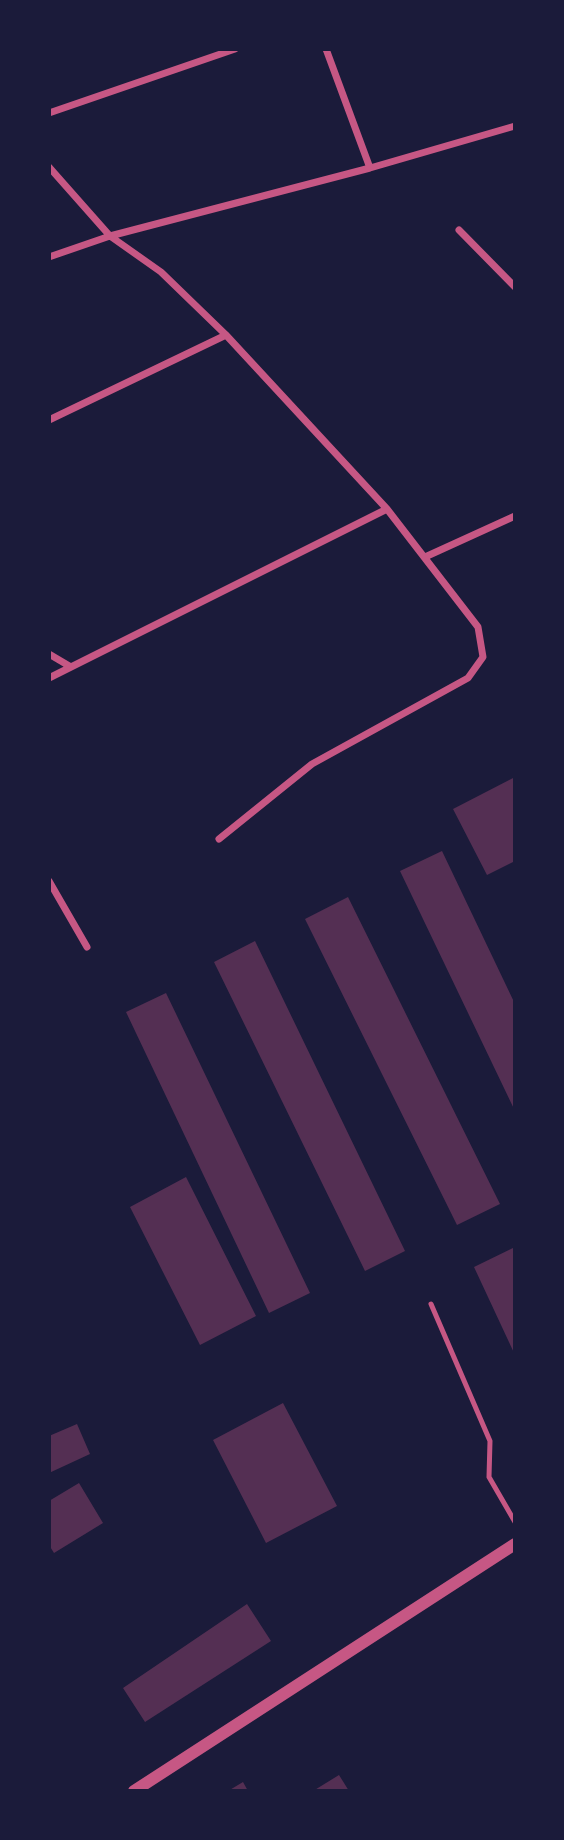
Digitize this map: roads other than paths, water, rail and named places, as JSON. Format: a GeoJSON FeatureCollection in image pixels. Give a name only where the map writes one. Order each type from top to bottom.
{"type":"FeatureCollection","features":[{"type":"Feature","properties":{"kind":"street"},"geometry":{"type":"LineString","coordinates":[[49,113],[236,49]]}},
{"type":"Feature","properties":{"kind":"street"},"geometry":{"type":"LineString","coordinates":[[326,49],[370,168]]}},
{"type":"Feature","properties":{"kind":"street"},"geometry":{"type":"LineString","coordinates":[[49,257],[110,236],[370,168],[515,126]]}},
{"type":"Feature","properties":{"kind":"street"},"geometry":{"type":"LineString","coordinates":[[49,167],[110,236],[161,272],[226,335],[387,509],[478,627],[483,657],[468,678],[312,764],[219,839]]}},
{"type":"Feature","properties":{"kind":"street"},"geometry":{"type":"LineString","coordinates":[[459,230],[515,287]]}},
{"type":"Feature","properties":{"kind":"street"},"geometry":{"type":"LineString","coordinates":[[49,420],[226,335]]}},
{"type":"Feature","properties":{"kind":"street"},"geometry":{"type":"LineString","coordinates":[[49,678],[387,509]]}},
{"type":"Feature","properties":{"kind":"street"},"geometry":{"type":"LineString","coordinates":[[425,557],[515,516]]}},
{"type":"Feature","properties":{"kind":"street"},"geometry":{"type":"LineString","coordinates":[[49,654],[71,667]]}},
{"type":"Feature","properties":{"kind":"street"},"geometry":{"type":"LineString","coordinates":[[49,881],[87,947]]}},
{"type":"Feature","properties":{"kind":"street"},"geometry":{"type":"LineString","coordinates":[[134,1791],[515,1544]]}},
{"type":"Feature","properties":{"kind":"lane"},"geometry":{"type":"LineString","coordinates":[[431,1304],[490,1441],[489,1477],[515,1522]]}}]}
